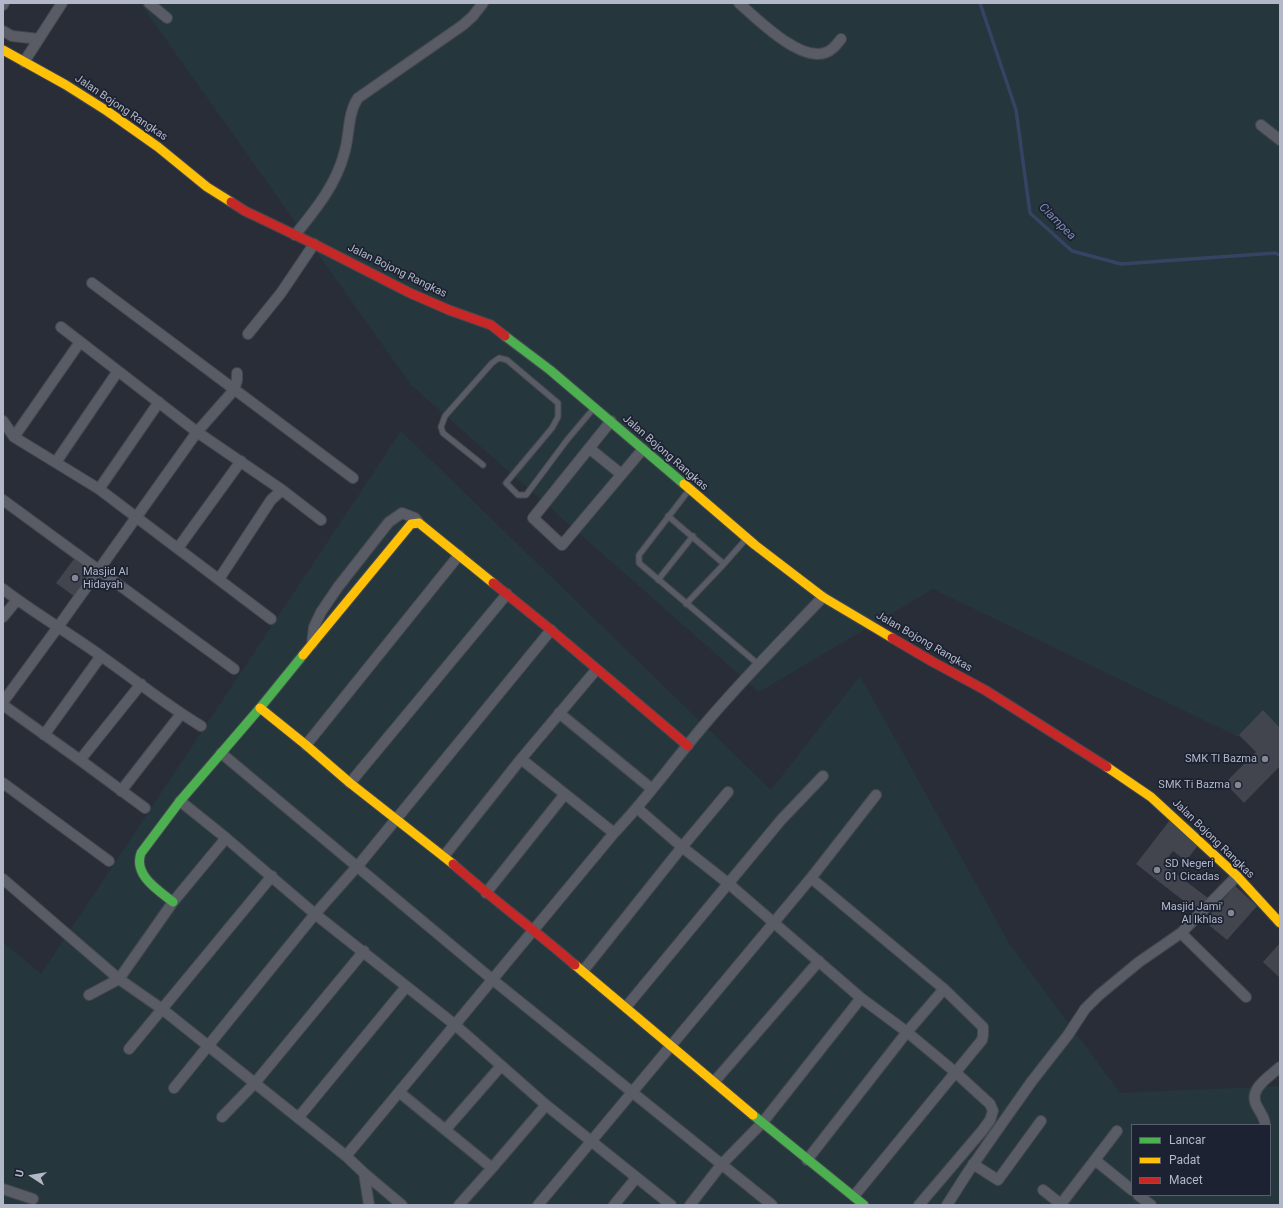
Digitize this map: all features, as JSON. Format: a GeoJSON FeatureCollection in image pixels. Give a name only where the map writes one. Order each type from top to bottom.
{"type":"FeatureCollection","features":[{"type":"Feature","properties":{"kind":"street"},"geometry":{"type":"LineString","coordinates":[[24,62],[62,3]]}},
{"type":"Feature","properties":{"kind":"street"},"geometry":{"type":"LineString","coordinates":[[149,3],[167,18]]}},
{"type":"Feature","properties":{"kind":"street"},"geometry":{"type":"LineString","coordinates":[[295,234],[319,204],[339,169],[348,140],[351,111],[358,98],[463,25],[473,16],[483,3]]}},
{"type":"Feature","properties":{"kind":"street"},"geometry":{"type":"LineString","coordinates":[[739,3],[790,45],[813,55],[827,52],[836,46],[841,40]]}},
{"type":"Feature","properties":{"kind":"street"},"geometry":{"type":"LineString","coordinates":[[3,31],[12,36],[39,39]]}},
{"type":"Feature","properties":{"kind":"street","name":"Jalan Bojong Rangkas"},"geometry":{"type":"LineString","coordinates":[[3,50],[66,85],[107,111],[158,147],[207,187],[245,211],[295,234],[410,293],[449,310],[491,325],[530,354],[611,421],[747,538],[823,597],[933,662],[985,690],[1090,756],[1151,797],[1237,876],[1280,923]]}},
{"type":"Feature","properties":{"kind":"street"},"geometry":{"type":"LineString","coordinates":[[1261,125],[1280,140]]}},
{"type":"Feature","properties":{"kind":"street"},"geometry":{"type":"LineString","coordinates":[[248,334],[281,293],[314,244]]}},
{"type":"Feature","properties":{"kind":"street"},"geometry":{"type":"LineString","coordinates":[[92,283],[353,478]]}},
{"type":"Feature","properties":{"kind":"street"},"geometry":{"type":"LineString","coordinates":[[61,327],[197,432],[282,490],[321,520]]}},
{"type":"Feature","properties":{"kind":"street"},"geometry":{"type":"LineString","coordinates":[[14,437],[80,342]]}},
{"type":"Feature","properties":{"kind":"street"},"geometry":{"type":"LineString","coordinates":[[56,462],[118,371]]}},
{"type":"Feature","properties":{"kind":"street"},"geometry":{"type":"LineString","coordinates":[[145,808],[44,735],[3,703],[197,432],[234,390],[237,380],[237,373]]}},
{"type":"Feature","properties":{"kind":"street"},"geometry":{"type":"LineString","coordinates":[[99,488],[159,402]]}},
{"type":"Feature","properties":{"kind":"street"},"geometry":{"type":"LineString","coordinates":[[3,421],[14,437],[99,488],[272,618]]}},
{"type":"Feature","properties":{"kind":"street"},"geometry":{"type":"LineString","coordinates":[[611,421],[533,518],[562,545],[643,448]]}},
{"type":"Feature","properties":{"kind":"street"},"geometry":{"type":"LineString","coordinates":[[590,448],[622,474]]}},
{"type":"Feature","properties":{"kind":"street"},"geometry":{"type":"LineString","coordinates":[[178,548],[241,461]]}},
{"type":"Feature","properties":{"kind":"street"},"geometry":{"type":"LineString","coordinates":[[219,579],[271,500],[282,490]]}},
{"type":"Feature","properties":{"kind":"street"},"geometry":{"type":"LineString","coordinates":[[3,500],[234,669]]}},
{"type":"Feature","properties":{"kind":"street"},"geometry":{"type":"LineString","coordinates":[[312,644],[314,627],[321,612],[338,587],[389,522],[402,513],[415,518],[419,523],[551,630],[596,670],[688,746]]}},
{"type":"Feature","properties":{"kind":"street"},"geometry":{"type":"LineString","coordinates":[[173,902],[146,879],[141,871],[139,862],[141,853],[180,801],[260,708],[406,529],[411,524],[419,523]]}},
{"type":"Feature","properties":{"kind":"street"},"geometry":{"type":"LineString","coordinates":[[306,745],[459,555]]}},
{"type":"Feature","properties":{"kind":"street"},"geometry":{"type":"LineString","coordinates":[[3,589],[141,684],[181,714],[201,726]]}},
{"type":"Feature","properties":{"kind":"street"},"geometry":{"type":"LineString","coordinates":[[350,783],[507,594]]}},
{"type":"Feature","properties":{"kind":"street"},"geometry":{"type":"LineString","coordinates":[[346,1156],[614,833],[638,808],[730,694],[823,597]]}},
{"type":"Feature","properties":{"kind":"street"},"geometry":{"type":"LineString","coordinates":[[3,617],[17,600]]}},
{"type":"Feature","properties":{"kind":"street"},"geometry":{"type":"LineString","coordinates":[[174,1088],[315,914],[396,819],[551,630]]}},
{"type":"Feature","properties":{"kind":"street"},"geometry":{"type":"LineString","coordinates":[[44,735],[101,656]]}},
{"type":"Feature","properties":{"kind":"street"},"geometry":{"type":"LineString","coordinates":[[444,856],[559,712],[596,670]]}},
{"type":"Feature","properties":{"kind":"street"},"geometry":{"type":"LineString","coordinates":[[80,760],[141,684]]}},
{"type":"Feature","properties":{"kind":"street"},"geometry":{"type":"LineString","coordinates":[[260,708],[350,783],[444,856],[486,893],[534,930],[670,1046],[807,1160],[864,1205]]}},
{"type":"Feature","properties":{"kind":"street"},"geometry":{"type":"LineString","coordinates":[[559,712],[652,789]]}},
{"type":"Feature","properties":{"kind":"street"},"geometry":{"type":"LineString","coordinates":[[121,791],[181,714]]}},
{"type":"Feature","properties":{"kind":"street"},"geometry":{"type":"LineString","coordinates":[[221,753],[493,980],[772,1205]]}},
{"type":"Feature","properties":{"kind":"street"},"geometry":{"type":"LineString","coordinates":[[521,759],[614,833]]}},
{"type":"Feature","properties":{"kind":"street"},"geometry":{"type":"LineString","coordinates":[[626,1007],[781,820],[823,776]]}},
{"type":"Feature","properties":{"kind":"street"},"geometry":{"type":"LineString","coordinates":[[3,783],[109,861]]}},
{"type":"Feature","properties":{"kind":"street"},"geometry":{"type":"LineString","coordinates":[[583,971],[728,792]]}},
{"type":"Feature","properties":{"kind":"street"},"geometry":{"type":"LineString","coordinates":[[486,893],[565,794]]}},
{"type":"Feature","properties":{"kind":"street"},"geometry":{"type":"LineString","coordinates":[[538,1205],[811,878],[876,795]]}},
{"type":"Feature","properties":{"kind":"street"},"geometry":{"type":"LineString","coordinates":[[180,801],[272,876],[315,914],[364,951],[406,987],[454,1024],[546,1105],[671,1205]]}},
{"type":"Feature","properties":{"kind":"street"},"geometry":{"type":"LineString","coordinates":[[638,808],[861,998],[907,1032],[955,1072],[990,1104],[993,1111],[990,1120],[919,1205]]}},
{"type":"Feature","properties":{"kind":"street"},"geometry":{"type":"LineString","coordinates":[[89,995],[119,979],[173,902],[226,838]]}},
{"type":"Feature","properties":{"kind":"street"},"geometry":{"type":"LineString","coordinates":[[129,1049],[272,876]]}},
{"type":"Feature","properties":{"kind":"street"},"geometry":{"type":"LineString","coordinates":[[947,1205],[973,1164],[1032,1081],[1056,1052],[1085,1009],[1099,995],[1139,962],[1181,933],[1237,876]]}},
{"type":"Feature","properties":{"kind":"street"},"geometry":{"type":"LineString","coordinates":[[811,878],[944,989],[982,1027],[982,1040],[854,1196]]}},
{"type":"Feature","properties":{"kind":"street"},"geometry":{"type":"LineString","coordinates":[[3,880],[119,979],[162,1009],[346,1156],[402,1205]]}},
{"type":"Feature","properties":{"kind":"street"},"geometry":{"type":"LineString","coordinates":[[1181,933],[1246,997]]}},
{"type":"Feature","properties":{"kind":"street"},"geometry":{"type":"LineString","coordinates":[[222,1117],[254,1084],[364,951]]}},
{"type":"Feature","properties":{"kind":"street"},"geometry":{"type":"LineString","coordinates":[[714,1082],[819,961]]}},
{"type":"Feature","properties":{"kind":"street"},"geometry":{"type":"LineString","coordinates":[[298,1118],[406,987]]}},
{"type":"Feature","properties":{"kind":"street"},"geometry":{"type":"LineString","coordinates":[[807,1160],[907,1032],[944,989]]}},
{"type":"Feature","properties":{"kind":"street"},"geometry":{"type":"LineString","coordinates":[[690,1205],[721,1165],[763,1122],[861,998]]}},
{"type":"Feature","properties":{"kind":"street"},"geometry":{"type":"LineString","coordinates":[[446,1129],[501,1066]]}},
{"type":"Feature","properties":{"kind":"street"},"geometry":{"type":"LineString","coordinates":[[1265,1124],[1265,1119],[1255,1105],[1253,1099],[1254,1094],[1256,1089],[1280,1066]]}},
{"type":"Feature","properties":{"kind":"street"},"geometry":{"type":"LineString","coordinates":[[399,1092],[492,1168]]}},
{"type":"Feature","properties":{"kind":"street"},"geometry":{"type":"LineString","coordinates":[[459,1205],[546,1105]]}},
{"type":"Feature","properties":{"kind":"street"},"geometry":{"type":"LineString","coordinates":[[973,1164],[998,1180],[1041,1121]]}},
{"type":"Feature","properties":{"kind":"street"},"geometry":{"type":"LineString","coordinates":[[1043,1190],[1062,1204],[1117,1131]]}},
{"type":"Feature","properties":{"kind":"street"},"geometry":{"type":"LineString","coordinates":[[1094,1160],[1131,1189]]}},
{"type":"Feature","properties":{"kind":"street"},"geometry":{"type":"LineString","coordinates":[[364,1173],[369,1205]]}},
{"type":"Feature","properties":{"kind":"street"},"geometry":{"type":"LineString","coordinates":[[614,1205],[636,1178]]}},
{"type":"Feature","properties":{"kind":"street"},"geometry":{"type":"LineString","coordinates":[[3,1189],[33,1199]]}},
{"type":"Feature","properties":{"kind":"street"},"geometry":{"type":"LineString","coordinates":[[1139,1196],[1151,1205]]}},
{"type":"Feature","properties":{"kind":"lane"},"geometry":{"type":"LineString","coordinates":[[483,465],[443,433],[441,427],[446,416],[492,363],[499,358],[508,360],[558,403],[558,417],[552,428],[506,483],[518,495],[526,496],[567,440],[595,408]]}},
{"type":"Feature","properties":{"kind":"lane"},"geometry":{"type":"LineString","coordinates":[[689,489],[639,555],[639,563],[758,664]]}},
{"type":"Feature","properties":{"kind":"lane"},"geometry":{"type":"LineString","coordinates":[[668,516],[724,564]]}},
{"type":"Feature","properties":{"kind":"lane"},"geometry":{"type":"LineString","coordinates":[[658,580],[693,536]]}},
{"type":"Feature","properties":{"kind":"lane"},"geometry":{"type":"LineString","coordinates":[[686,604],[747,538]]}},
{"type":"Feature","properties":{"kind":"shaded area"},"geometry":{"type":"Polygon","coordinates":[[[140,3],[1280,3],[1280,757],[933,589],[759,692],[411,385],[140,3]]]}},
{"type":"Feature","properties":{"kind":"shaded area"},"geometry":{"type":"Polygon","coordinates":[[[401,431],[771,790],[860,676],[1009,943],[1120,1093],[1280,1086],[1280,1205],[3,1205],[3,942],[41,974],[401,431]]]}},
{"type":"Feature","properties":{"kind":"building","name":"Masjid Al Hidayah"},"geometry":{"type":"Polygon","coordinates":[[[74,559],[93,573],[75,597],[56,583],[74,559]]]}},
{"type":"Feature","properties":{"kind":"building","name":"SMK TI Bazma"},"geometry":{"type":"Polygon","coordinates":[[[1263,710],[1280,728],[1280,766],[1244,803],[1225,783],[1256,752],[1239,735],[1263,710]]]}},
{"type":"Feature","properties":{"kind":"building","name":"SD Negeri 01 Cicadas"},"geometry":{"type":"Polygon","coordinates":[[[1170,820],[1199,844],[1186,861],[1173,851],[1163,864],[1208,898],[1198,912],[1136,864],[1170,820]]]}},
{"type":"Feature","properties":{"kind":"building","name":"Masjid Jami' Al Ikhlas"},"geometry":{"type":"Polygon","coordinates":[[[1235,886],[1257,906],[1227,940],[1204,921],[1235,886]]]}},
{"type":"Feature","properties":{"kind":"building"},"geometry":{"type":"Polygon","coordinates":[[[1280,943],[1280,975],[1279,977],[1263,962],[1280,943]]]}},
{"type":"Feature","properties":{"kind":"waterway","name":"Ciampea"},"geometry":{"type":"LineString","coordinates":[[980,3],[1016,110],[1030,213],[1072,251],[1121,264],[1275,253],[1280,255]]}},
{"type":"Feature","properties":{"kind":"traffic: fast"},"geometry":{"type":"LineString","coordinates":[[505,336],[550,370],[684,484]]}},
{"type":"Feature","properties":{"kind":"traffic: fast"},"geometry":{"type":"LineString","coordinates":[[173,902],[154,887],[144,875],[139,861],[141,853],[180,801],[260,708],[303,655]]}},
{"type":"Feature","properties":{"kind":"traffic: fast"},"geometry":{"type":"LineString","coordinates":[[753,1115],[864,1205]]}},
{"type":"Feature","properties":{"kind":"traffic: slow"},"geometry":{"type":"LineString","coordinates":[[3,50],[66,85],[107,111],[158,147],[207,187],[231,202]]}},
{"type":"Feature","properties":{"kind":"traffic: slow"},"geometry":{"type":"LineString","coordinates":[[684,484],[755,545],[823,597],[892,638]]}},
{"type":"Feature","properties":{"kind":"traffic: slow"},"geometry":{"type":"LineString","coordinates":[[303,655],[411,524],[419,523],[493,583]]}},
{"type":"Feature","properties":{"kind":"traffic: slow"},"geometry":{"type":"LineString","coordinates":[[260,708],[350,783],[453,864]]}},
{"type":"Feature","properties":{"kind":"traffic: slow"},"geometry":{"type":"LineString","coordinates":[[1107,767],[1151,797],[1237,876],[1280,923]]}},
{"type":"Feature","properties":{"kind":"traffic: slow"},"geometry":{"type":"LineString","coordinates":[[575,965],[753,1115]]}},
{"type":"Feature","properties":{"kind":"traffic: jam"},"geometry":{"type":"LineString","coordinates":[[231,202],[245,211],[410,293],[449,310],[491,325],[505,336]]}},
{"type":"Feature","properties":{"kind":"traffic: jam"},"geometry":{"type":"LineString","coordinates":[[493,583],[688,746]]}},
{"type":"Feature","properties":{"kind":"traffic: jam"},"geometry":{"type":"LineString","coordinates":[[892,638],[985,690],[1107,767]]}},
{"type":"Feature","properties":{"kind":"traffic: jam"},"geometry":{"type":"LineString","coordinates":[[453,864],[575,965]]}},
{"type":"Feature","properties":{"kind":"place","name":"Masjid Al Hidayah"},"geometry":{"type":"Point","coordinates":[75,578]}},
{"type":"Feature","properties":{"kind":"place","name":"SMK TI Bazma"},"geometry":{"type":"Point","coordinates":[1265,759]}},
{"type":"Feature","properties":{"kind":"place","name":"SMK Ti Bazma"},"geometry":{"type":"Point","coordinates":[1238,785]}},
{"type":"Feature","properties":{"kind":"place","name":"SD Negeri 01 Cicadas"},"geometry":{"type":"Point","coordinates":[1157,870]}},
{"type":"Feature","properties":{"kind":"place","name":"Masjid Jami' Al Ikhlas"},"geometry":{"type":"Point","coordinates":[1231,913]}}]}
